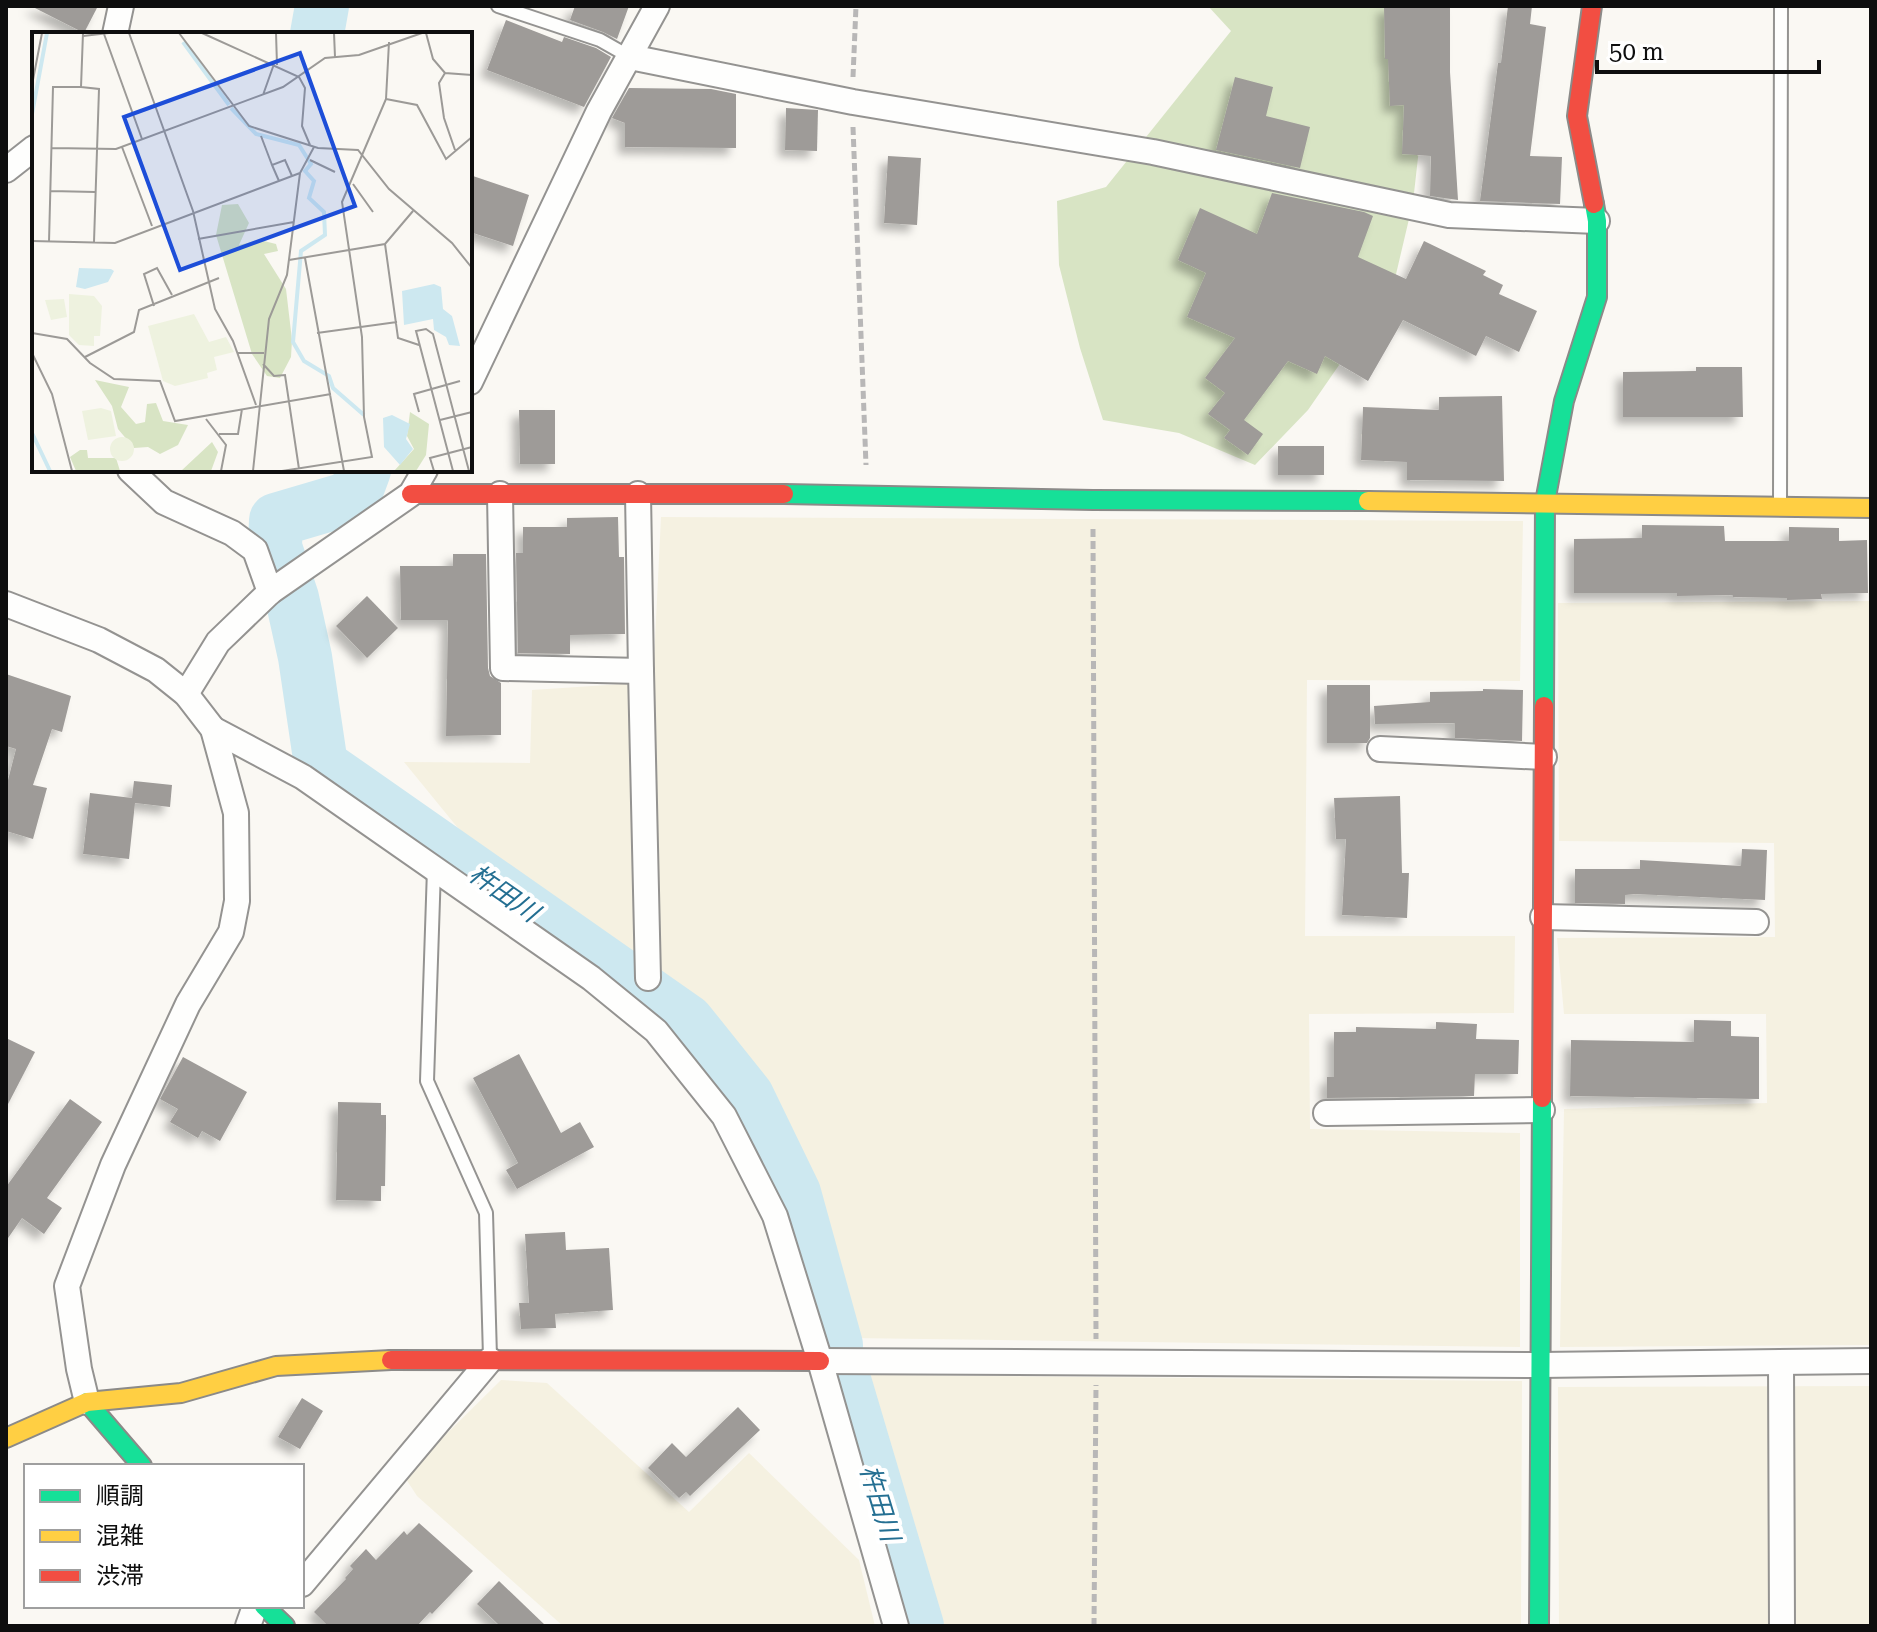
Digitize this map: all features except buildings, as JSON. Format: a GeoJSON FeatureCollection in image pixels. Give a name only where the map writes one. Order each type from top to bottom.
{"type":"FeatureCollection","features":[{"type":"Feature","properties":{"kind":"street"},"geometry":{"type":"LineString","coordinates":[[115,32],[121,6]]}},
{"type":"Feature","properties":{"kind":"street"},"geometry":{"type":"LineString","coordinates":[[472,378],[599,111],[657,6]]}},
{"type":"Feature","properties":{"kind":"street"},"geometry":{"type":"LineString","coordinates":[[1539,1626],[1545,502],[1564,401],[1597,297],[1597,221],[1577,116],[1592,6]]}},
{"type":"Feature","properties":{"kind":"street"},"geometry":{"type":"LineString","coordinates":[[630,57],[853,102],[1153,152],[1449,215],[1597,221]]}},
{"type":"Feature","properties":{"kind":"street"},"geometry":{"type":"LineString","coordinates":[[6,170],[32,150]]}},
{"type":"Feature","properties":{"kind":"street"},"geometry":{"type":"LineString","coordinates":[[132,472],[164,502],[232,533],[255,550],[270,592]]}},
{"type":"Feature","properties":{"kind":"street"},"geometry":{"type":"LineString","coordinates":[[186,694],[218,642],[270,592],[411,494],[424,472]]}},
{"type":"Feature","properties":{"kind":"street"},"geometry":{"type":"LineString","coordinates":[[411,494],[867,494],[1093,500],[1545,502],[1871,508]]}},
{"type":"Feature","properties":{"kind":"street"},"geometry":{"type":"LineString","coordinates":[[500,494],[503,668],[641,671]]}},
{"type":"Feature","properties":{"kind":"street"},"geometry":{"type":"LineString","coordinates":[[638,494],[648,978]]}},
{"type":"Feature","properties":{"kind":"street"},"geometry":{"type":"LineString","coordinates":[[6,604],[99,640],[156,670],[186,694],[213,729],[236,813],[237,901],[231,932],[188,1004],[113,1165],[67,1286],[87,1402],[140,1464]]}},
{"type":"Feature","properties":{"kind":"street"},"geometry":{"type":"LineString","coordinates":[[213,729],[303,777],[591,978],[656,1031],[724,1116],[775,1216],[896,1626]]}},
{"type":"Feature","properties":{"kind":"street"},"geometry":{"type":"LineString","coordinates":[[1380,749],[1544,757]]}},
{"type":"Feature","properties":{"kind":"street"},"geometry":{"type":"LineString","coordinates":[[1543,917],[1756,922]]}},
{"type":"Feature","properties":{"kind":"street"},"geometry":{"type":"LineString","coordinates":[[1326,1113],[1542,1110]]}},
{"type":"Feature","properties":{"kind":"street"},"geometry":{"type":"LineString","coordinates":[[6,1438],[87,1402],[181,1393],[276,1366],[377,1360],[1540,1365],[1871,1361]]}},
{"type":"Feature","properties":{"kind":"street"},"geometry":{"type":"LineString","coordinates":[[304,1582],[490,1360]]}},
{"type":"Feature","properties":{"kind":"street"},"geometry":{"type":"LineString","coordinates":[[1781,1362],[1782,1626]]}},
{"type":"Feature","properties":{"kind":"street"},"geometry":{"type":"LineString","coordinates":[[248,1626],[273,1612]]}},
{"type":"Feature","properties":{"kind":"lane"},"geometry":{"type":"LineString","coordinates":[[498,6],[600,40],[630,57]]}},
{"type":"Feature","properties":{"kind":"lane"},"geometry":{"type":"LineString","coordinates":[[1780,506],[1781,6]]}},
{"type":"Feature","properties":{"kind":"lane"},"geometry":{"type":"LineString","coordinates":[[434,869],[427,1081],[486,1213],[490,1360]]}},
{"type":"Feature","properties":{"kind":"path"},"geometry":{"type":"LineString","coordinates":[[856,6],[853,102],[867,494]]}},
{"type":"Feature","properties":{"kind":"path"},"geometry":{"type":"LineString","coordinates":[[1093,500],[1094,1626]]}},
{"type":"Feature","properties":{"kind":"shaded area"},"geometry":{"type":"Polygon","coordinates":[[[661,517],[1523,521],[1520,681],[1307,680],[1305,936],[1515,936],[1514,1013],[1309,1014],[1310,1129],[1520,1133],[1520,1347],[850,1338],[816,1207],[745,1066],[661,981],[562,918],[462,833],[404,762],[530,763],[532,690],[653,682],[661,517]]]}},
{"type":"Feature","properties":{"kind":"shaded area"},"geometry":{"type":"Polygon","coordinates":[[[1871,601],[1871,1345],[1560,1347],[1564,1109],[1767,1103],[1766,1014],[1564,1014],[1557,938],[1775,937],[1774,843],[1559,841],[1558,603],[1871,601]]]}},
{"type":"Feature","properties":{"kind":"shaded area"},"geometry":{"type":"Polygon","coordinates":[[[871,1375],[1522,1381],[1521,1626],[936,1626],[867,1395],[871,1375]]]}},
{"type":"Feature","properties":{"kind":"shaded area"},"geometry":{"type":"Polygon","coordinates":[[[501,1380],[547,1383],[689,1512],[749,1453],[859,1560],[875,1626],[563,1626],[417,1496],[404,1476],[501,1380]]]}},
{"type":"Feature","properties":{"kind":"shaded area"},"geometry":{"type":"Polygon","coordinates":[[[1871,1386],[1871,1626],[1559,1626],[1558,1387],[1871,1386]]]}},
{"type":"Feature","properties":{"kind":"green space"},"geometry":{"type":"Polygon","coordinates":[[[1208,6],[1435,6],[1413,202],[1393,287],[1308,410],[1255,465],[1179,433],[1103,420],[1080,348],[1059,265],[1057,201],[1106,187],[1231,31],[1208,6]]]}},
{"type":"Feature","properties":{"kind":"waterway","name":"杵田川"},"geometry":{"type":"LineString","coordinates":[[317,32],[322,6]]}},
{"type":"Feature","properties":{"kind":"waterway","name":"杵田川"},"geometry":{"type":"LineString","coordinates":[[363,472],[354,497],[276,520],[275,547],[292,598],[305,657],[321,765],[687,1021],[747,1096],[794,1193],[836,1345]]}},
{"type":"Feature","properties":{"kind":"waterway","name":"杵田川"},"geometry":{"type":"LineString","coordinates":[[844,1380],[917,1626]]}},
{"type":"Feature","properties":{"kind":"traffic: fast"},"geometry":{"type":"LineString","coordinates":[[1544,706],[1545,502],[1564,401],[1597,297],[1597,221],[1594,204]]}},
{"type":"Feature","properties":{"kind":"traffic: fast"},"geometry":{"type":"LineString","coordinates":[[784,494],[1368,501]]}},
{"type":"Feature","properties":{"kind":"traffic: fast"},"geometry":{"type":"LineString","coordinates":[[1539,1626],[1542,1098]]}},
{"type":"Feature","properties":{"kind":"traffic: fast"},"geometry":{"type":"LineString","coordinates":[[87,1402],[140,1464]]}},
{"type":"Feature","properties":{"kind":"traffic: fast"},"geometry":{"type":"LineString","coordinates":[[266,1608],[285,1626]]}},
{"type":"Feature","properties":{"kind":"traffic: slow"},"geometry":{"type":"LineString","coordinates":[[1368,501],[1871,508]]}},
{"type":"Feature","properties":{"kind":"traffic: slow"},"geometry":{"type":"LineString","coordinates":[[6,1438],[87,1402],[181,1393],[276,1366],[391,1360]]}},
{"type":"Feature","properties":{"kind":"traffic: jam"},"geometry":{"type":"LineString","coordinates":[[1592,6],[1577,116],[1594,204]]}},
{"type":"Feature","properties":{"kind":"traffic: jam"},"geometry":{"type":"LineString","coordinates":[[411,494],[784,494]]}},
{"type":"Feature","properties":{"kind":"traffic: jam"},"geometry":{"type":"LineString","coordinates":[[1542,1098],[1544,706]]}},
{"type":"Feature","properties":{"kind":"traffic: jam"},"geometry":{"type":"LineString","coordinates":[[391,1360],[820,1361]]}}]}
